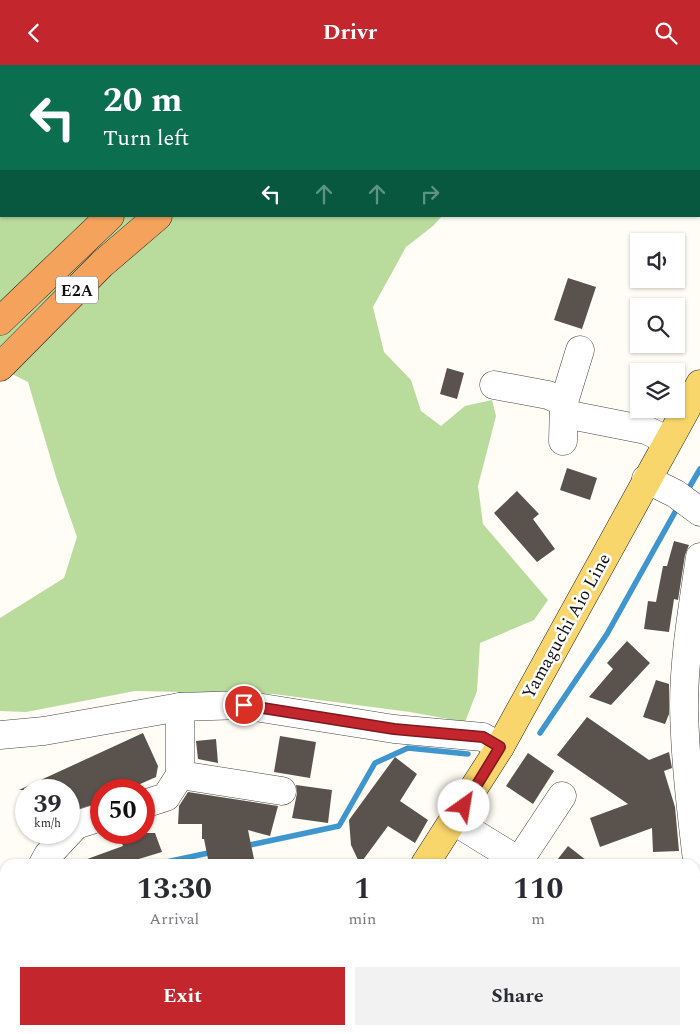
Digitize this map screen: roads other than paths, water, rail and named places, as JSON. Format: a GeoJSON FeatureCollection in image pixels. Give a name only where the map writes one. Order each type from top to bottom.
{"type":"FeatureCollection","features":[{"type":"Feature","properties":{"kind":"highway","name":"E2A"},"geometry":{"type":"LineString","coordinates":[[0,321],[109,217]]}},
{"type":"Feature","properties":{"kind":"highway","name":"E2A"},"geometry":{"type":"LineString","coordinates":[[0,367],[102,264],[157,217]]}},
{"type":"Feature","properties":{"kind":"main road","name":"Yamaguchi Aio Line"},"geometry":{"type":"LineString","coordinates":[[428,859],[500,747],[667,440],[700,384]]}},
{"type":"Feature","properties":{"kind":"street"},"geometry":{"type":"LineString","coordinates":[[563,441],[565,408],[580,350]]}},
{"type":"Feature","properties":{"kind":"street"},"geometry":{"type":"LineString","coordinates":[[494,385],[548,395],[565,408],[646,430],[667,440]]}},
{"type":"Feature","properties":{"kind":"street"},"geometry":{"type":"LineString","coordinates":[[646,479],[690,504]]}},
{"type":"Feature","properties":{"kind":"street"},"geometry":{"type":"LineString","coordinates":[[697,859],[684,705],[687,653],[700,557]]}},
{"type":"Feature","properties":{"kind":"street"},"geometry":{"type":"LineString","coordinates":[[0,735],[44,731],[180,707],[244,705],[384,728],[483,737],[500,747]]}},
{"type":"Feature","properties":{"kind":"street"},"geometry":{"type":"LineString","coordinates":[[155,800],[166,797],[180,775],[180,707]]}},
{"type":"Feature","properties":{"kind":"street"},"geometry":{"type":"LineString","coordinates":[[180,775],[282,791]]}},
{"type":"Feature","properties":{"kind":"street"},"geometry":{"type":"LineString","coordinates":[[520,859],[562,796]]}},
{"type":"Feature","properties":{"kind":"street"},"geometry":{"type":"LineString","coordinates":[[46,859],[76,825],[90,821]]}},
{"type":"Feature","properties":{"kind":"street"},"geometry":{"type":"LineString","coordinates":[[454,821],[516,859]]}},
{"type":"Feature","properties":{"kind":"waterway"},"geometry":{"type":"LineString","coordinates":[[686,493],[700,469]]}},
{"type":"Feature","properties":{"kind":"waterway"},"geometry":{"type":"LineString","coordinates":[[540,733],[607,634],[679,505]]}},
{"type":"Feature","properties":{"kind":"waterway"},"geometry":{"type":"LineString","coordinates":[[245,846],[339,826],[375,763],[408,748],[468,754]]}},
{"type":"Feature","properties":{"kind":"waterway"},"geometry":{"type":"LineString","coordinates":[[180,859],[213,852]]}}]}
